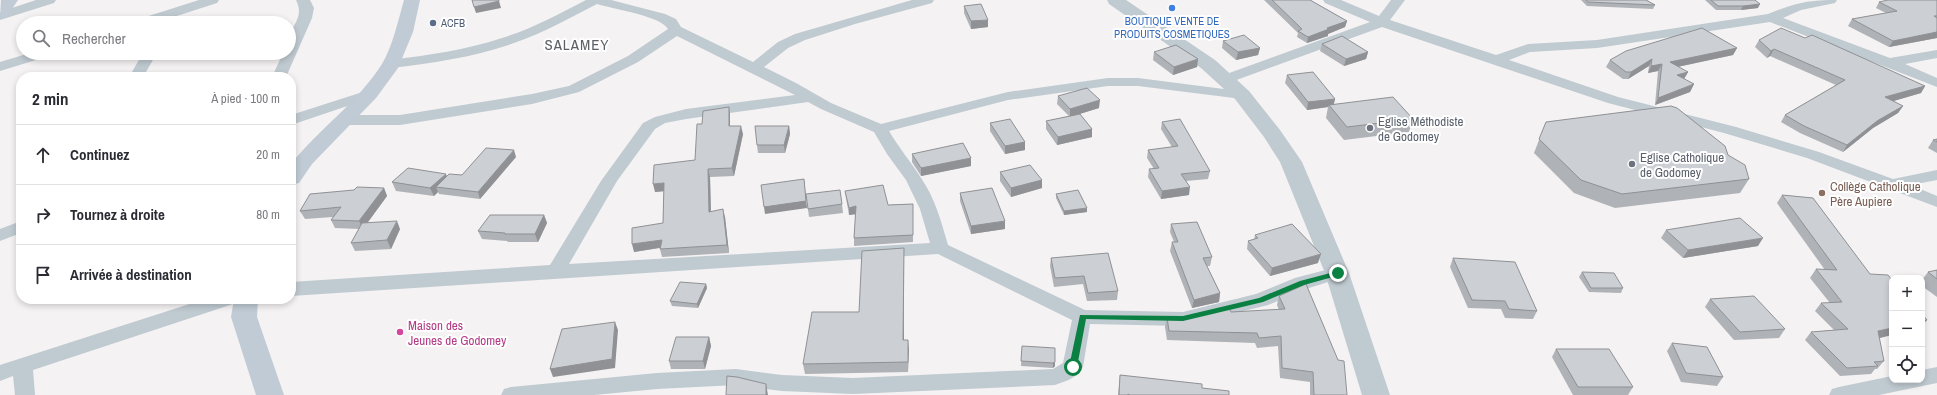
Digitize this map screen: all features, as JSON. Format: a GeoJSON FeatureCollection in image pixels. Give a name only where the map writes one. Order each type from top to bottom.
{"type":"FeatureCollection","features":[{"type":"Feature","properties":{"kind":"main road"},"geometry":{"type":"LineString","coordinates":[[0,15],[10,0]]}},
{"type":"Feature","properties":{"kind":"main road"},"geometry":{"type":"LineString","coordinates":[[296,172],[305,160],[369,94],[391,64],[404,32],[412,0]]}},
{"type":"Feature","properties":{"kind":"main road"},"geometry":{"type":"LineString","coordinates":[[245,304],[244,317],[270,395]]}},
{"type":"Feature","properties":{"kind":"street"},"geometry":{"type":"LineString","coordinates":[[0,15],[48,0]]}},
{"type":"Feature","properties":{"kind":"street"},"geometry":{"type":"LineString","coordinates":[[176,16],[212,0]]}},
{"type":"Feature","properties":{"kind":"street"},"geometry":{"type":"LineString","coordinates":[[296,38],[305,18],[307,8],[303,0]]}},
{"type":"Feature","properties":{"kind":"street"},"geometry":{"type":"LineString","coordinates":[[391,64],[454,55],[523,35],[563,18],[596,0],[660,17],[671,22],[676,30],[753,69],[791,86],[826,106],[880,129],[895,154],[914,179],[929,209],[940,248]]}},
{"type":"Feature","properties":{"kind":"street"},"geometry":{"type":"LineString","coordinates":[[753,69],[783,45],[800,37],[835,25],[927,0]]}},
{"type":"Feature","properties":{"kind":"street"},"geometry":{"type":"LineString","coordinates":[[1115,0],[1226,78],[1273,134],[1291,162],[1338,273],[1376,395]]}},
{"type":"Feature","properties":{"kind":"street"},"geometry":{"type":"LineString","coordinates":[[1330,0],[1382,22],[1614,100],[1730,130],[1813,155],[1937,202]]}},
{"type":"Feature","properties":{"kind":"street"},"geometry":{"type":"LineString","coordinates":[[1226,78],[1382,22],[1398,0]]}},
{"type":"Feature","properties":{"kind":"street"},"geometry":{"type":"LineString","coordinates":[[1496,60],[1528,48],[1596,44],[1771,18],[1797,7],[1830,0]]}},
{"type":"Feature","properties":{"kind":"street"},"geometry":{"type":"LineString","coordinates":[[1771,18],[1937,83]]}},
{"type":"Feature","properties":{"kind":"street"},"geometry":{"type":"LineString","coordinates":[[345,120],[400,120],[532,99],[574,89],[633,59],[676,30]]}},
{"type":"Feature","properties":{"kind":"street"},"geometry":{"type":"LineString","coordinates":[[1889,63],[1937,54]]}},
{"type":"Feature","properties":{"kind":"street"},"geometry":{"type":"LineString","coordinates":[[0,67],[22,60]]}},
{"type":"Feature","properties":{"kind":"street"},"geometry":{"type":"LineString","coordinates":[[139,72],[146,60]]}},
{"type":"Feature","properties":{"kind":"street"},"geometry":{"type":"LineString","coordinates":[[281,72],[286,60]]}},
{"type":"Feature","properties":{"kind":"street"},"geometry":{"type":"LineString","coordinates":[[880,129],[1008,96],[1108,82],[1138,82],[1242,96]]}},
{"type":"Feature","properties":{"kind":"street"},"geometry":{"type":"LineString","coordinates":[[296,118],[369,94]]}},
{"type":"Feature","properties":{"kind":"street"},"geometry":{"type":"LineString","coordinates":[[556,271],[609,181],[649,126],[660,120],[686,114],[811,97]]}},
{"type":"Feature","properties":{"kind":"street"},"geometry":{"type":"LineString","coordinates":[[1892,184],[1937,176]]}},
{"type":"Feature","properties":{"kind":"street"},"geometry":{"type":"LineString","coordinates":[[0,236],[16,229]]}},
{"type":"Feature","properties":{"kind":"street"},"geometry":{"type":"LineString","coordinates":[[296,289],[556,271],[940,248],[1082,317],[1183,319],[1261,300],[1302,283],[1338,273]]}},
{"type":"Feature","properties":{"kind":"street"},"geometry":{"type":"LineString","coordinates":[[0,374],[211,304]]}},
{"type":"Feature","properties":{"kind":"street"},"geometry":{"type":"LineString","coordinates":[[511,395],[657,381],[736,377],[782,383],[853,386],[1055,377],[1067,372],[1073,367],[1082,317]]}},
{"type":"Feature","properties":{"kind":"street"},"geometry":{"type":"LineString","coordinates":[[23,367],[25,395]]}},
{"type":"Feature","properties":{"kind":"street"},"geometry":{"type":"LineString","coordinates":[[1925,377],[1937,375]]}},
{"type":"Feature","properties":{"kind":"street"},"geometry":{"type":"LineString","coordinates":[[1839,395],[1899,383]]}},
{"type":"Feature","properties":{"kind":"building"},"geometry":{"type":"Polygon","coordinates":[[[472,0],[499,0],[499,1],[474,7],[472,0]]]}},
{"type":"Feature","properties":{"kind":"building"},"geometry":{"type":"Polygon","coordinates":[[[1272,0],[1310,0],[1347,21],[1308,37],[1298,31],[1302,29],[1272,0]]]}},
{"type":"Feature","properties":{"kind":"building"},"geometry":{"type":"Polygon","coordinates":[[[1586,0],[1646,0],[1655,5],[1588,2],[1586,0]]]}},
{"type":"Feature","properties":{"kind":"building"},"geometry":{"type":"Polygon","coordinates":[[[1711,0],[1755,0],[1760,4],[1718,6],[1711,0]]]}},
{"type":"Feature","properties":{"kind":"building"},"geometry":{"type":"Polygon","coordinates":[[[1888,0],[1937,0],[1937,16],[1934,16],[1937,18],[1937,32],[1893,41],[1852,19],[1897,11],[1879,2],[1888,0]]]}},
{"type":"Feature","properties":{"kind":"building"},"geometry":{"type":"Polygon","coordinates":[[[981,4],[988,20],[971,21],[964,6],[981,4]]]}},
{"type":"Feature","properties":{"kind":"building"},"geometry":{"type":"Polygon","coordinates":[[[1702,28],[1737,48],[1670,62],[1688,72],[1677,75],[1694,84],[1658,98],[1662,64],[1651,66],[1652,59],[1631,72],[1626,72],[1610,60],[1626,51],[1702,28]]]}},
{"type":"Feature","properties":{"kind":"building"},"geometry":{"type":"Polygon","coordinates":[[[1781,28],[1805,38],[1812,35],[1925,86],[1885,97],[1903,106],[1877,121],[1847,145],[1804,126],[1785,115],[1845,80],[1774,49],[1771,51],[1759,40],[1781,28]]]}},
{"type":"Feature","properties":{"kind":"building"},"geometry":{"type":"Polygon","coordinates":[[[1244,35],[1260,48],[1238,52],[1223,41],[1244,35]]]}},
{"type":"Feature","properties":{"kind":"building"},"geometry":{"type":"Polygon","coordinates":[[[1342,36],[1368,52],[1346,59],[1322,44],[1342,36]]]}},
{"type":"Feature","properties":{"kind":"building"},"geometry":{"type":"Polygon","coordinates":[[[1176,45],[1198,59],[1174,67],[1154,52],[1176,45]]]}},
{"type":"Feature","properties":{"kind":"building"},"geometry":{"type":"Polygon","coordinates":[[[1313,72],[1335,99],[1308,102],[1287,75],[1313,72]]]}},
{"type":"Feature","properties":{"kind":"building"},"geometry":{"type":"Polygon","coordinates":[[[1087,88],[1100,100],[1070,109],[1058,96],[1087,88]]]}},
{"type":"Feature","properties":{"kind":"building"},"geometry":{"type":"Polygon","coordinates":[[[1393,97],[1413,119],[1347,127],[1329,105],[1393,97]]]}},
{"type":"Feature","properties":{"kind":"building","name":"Eglise Catholique de Godomey"},"geometry":{"type":"Polygon","coordinates":[[[1671,106],[1677,108],[1725,146],[1728,155],[1745,165],[1749,179],[1622,194],[1581,180],[1539,139],[1546,122],[1671,106]]]}},
{"type":"Feature","properties":{"kind":"building"},"geometry":{"type":"Polygon","coordinates":[[[729,107],[729,126],[741,126],[732,168],[708,169],[709,212],[723,209],[727,245],[660,249],[662,240],[632,244],[632,228],[663,223],[664,183],[653,184],[654,165],[695,160],[697,124],[702,124],[703,111],[729,107]]]}},
{"type":"Feature","properties":{"kind":"building"},"geometry":{"type":"Polygon","coordinates":[[[1080,114],[1092,129],[1058,137],[1046,121],[1080,114]]]}},
{"type":"Feature","properties":{"kind":"building"},"geometry":{"type":"Polygon","coordinates":[[[1010,119],[1025,142],[1005,146],[990,123],[1010,119]]]}},
{"type":"Feature","properties":{"kind":"building"},"geometry":{"type":"Polygon","coordinates":[[[1180,119],[1210,171],[1181,174],[1190,187],[1162,191],[1149,169],[1159,168],[1148,150],[1178,146],[1162,122],[1180,119]]]}},
{"type":"Feature","properties":{"kind":"building"},"geometry":{"type":"Polygon","coordinates":[[[755,126],[789,126],[784,145],[757,145],[755,126]]]}},
{"type":"Feature","properties":{"kind":"building"},"geometry":{"type":"Polygon","coordinates":[[[963,143],[971,158],[921,168],[912,154],[963,143]]]}},
{"type":"Feature","properties":{"kind":"building"},"geometry":{"type":"Polygon","coordinates":[[[486,148],[514,150],[478,192],[436,187],[449,174],[462,175],[486,148]]]}},
{"type":"Feature","properties":{"kind":"building"},"geometry":{"type":"Polygon","coordinates":[[[1030,165],[1042,180],[1011,188],[1000,172],[1030,165]]]}},
{"type":"Feature","properties":{"kind":"building"},"geometry":{"type":"Polygon","coordinates":[[[408,168],[446,174],[430,188],[392,182],[408,168]]]}},
{"type":"Feature","properties":{"kind":"building"},"geometry":{"type":"Polygon","coordinates":[[[804,179],[806,201],[764,207],[761,185],[804,179]]]}},
{"type":"Feature","properties":{"kind":"building"},"geometry":{"type":"Polygon","coordinates":[[[883,185],[888,205],[913,204],[913,235],[854,238],[856,206],[849,208],[845,191],[883,185]]]}},
{"type":"Feature","properties":{"kind":"building"},"geometry":{"type":"Polygon","coordinates":[[[357,187],[384,188],[359,221],[331,220],[341,207],[300,211],[310,194],[354,190],[357,187]]]}},
{"type":"Feature","properties":{"kind":"building"},"geometry":{"type":"Polygon","coordinates":[[[992,188],[1005,221],[971,226],[960,193],[992,188]]]}},
{"type":"Feature","properties":{"kind":"building"},"geometry":{"type":"Polygon","coordinates":[[[840,190],[842,204],[808,209],[806,194],[840,190]]]}},
{"type":"Feature","properties":{"kind":"building"},"geometry":{"type":"Polygon","coordinates":[[[1078,190],[1087,208],[1064,211],[1056,194],[1078,190]]]}},
{"type":"Feature","properties":{"kind":"building"},"geometry":{"type":"Polygon","coordinates":[[[1782,195],[1813,198],[1870,274],[1889,276],[1889,329],[1878,331],[1884,361],[1874,362],[1878,366],[1847,368],[1811,332],[1848,329],[1821,303],[1842,302],[1816,269],[1837,270],[1782,195]]]}},
{"type":"Feature","properties":{"kind":"building"},"geometry":{"type":"Polygon","coordinates":[[[490,215],[544,215],[535,234],[505,234],[478,231],[490,215]]]}},
{"type":"Feature","properties":{"kind":"building"},"geometry":{"type":"Polygon","coordinates":[[[1740,218],[1763,238],[1688,250],[1666,230],[1740,218]]]}},
{"type":"Feature","properties":{"kind":"building"},"geometry":{"type":"Polygon","coordinates":[[[397,221],[387,240],[351,243],[362,223],[397,221]]]}},
{"type":"Feature","properties":{"kind":"building"},"geometry":{"type":"Polygon","coordinates":[[[1197,222],[1212,257],[1203,258],[1220,293],[1194,300],[1172,242],[1178,242],[1171,224],[1197,222]]]}},
{"type":"Feature","properties":{"kind":"building"},"geometry":{"type":"Polygon","coordinates":[[[1292,224],[1321,254],[1272,268],[1248,241],[1258,238],[1255,235],[1292,224]]]}},
{"type":"Feature","properties":{"kind":"building"},"geometry":{"type":"Polygon","coordinates":[[[904,248],[903,340],[908,340],[908,362],[803,364],[812,312],[859,312],[862,251],[904,248]]]}},
{"type":"Feature","properties":{"kind":"building"},"geometry":{"type":"Polygon","coordinates":[[[1108,253],[1118,291],[1088,293],[1084,276],[1055,278],[1051,258],[1108,253]]]}},
{"type":"Feature","properties":{"kind":"building"},"geometry":{"type":"Polygon","coordinates":[[[1453,258],[1515,262],[1537,311],[1509,309],[1505,301],[1472,300],[1453,258]]]}},
{"type":"Feature","properties":{"kind":"building"},"geometry":{"type":"Polygon","coordinates":[[[1937,270],[1937,279],[1928,272],[1937,270]]]}},
{"type":"Feature","properties":{"kind":"building"},"geometry":{"type":"Polygon","coordinates":[[[1582,272],[1614,273],[1623,288],[1591,288],[1582,272]]]}},
{"type":"Feature","properties":{"kind":"building"},"geometry":{"type":"Polygon","coordinates":[[[680,282],[706,284],[697,304],[670,301],[680,282]]]}},
{"type":"Feature","properties":{"kind":"building"},"geometry":{"type":"Polygon","coordinates":[[[1306,284],[1338,360],[1344,361],[1347,395],[1314,395],[1313,372],[1282,368],[1281,336],[1259,338],[1257,333],[1169,331],[1167,317],[1185,318],[1228,307],[1231,312],[1285,309],[1279,296],[1306,284]]]}},
{"type":"Feature","properties":{"kind":"building"},"geometry":{"type":"Polygon","coordinates":[[[1754,296],[1785,329],[1740,332],[1710,299],[1754,296]]]}},
{"type":"Feature","properties":{"kind":"building"},"geometry":{"type":"Polygon","coordinates":[[[615,322],[612,359],[550,369],[562,329],[615,322]]]}},
{"type":"Feature","properties":{"kind":"building"},"geometry":{"type":"Polygon","coordinates":[[[676,337],[709,337],[703,361],[669,361],[676,337]]]}},
{"type":"Feature","properties":{"kind":"building"},"geometry":{"type":"Polygon","coordinates":[[[1672,343],[1707,347],[1723,377],[1686,373],[1672,343]]]}},
{"type":"Feature","properties":{"kind":"building"},"geometry":{"type":"Polygon","coordinates":[[[1022,346],[1055,348],[1055,362],[1021,361],[1022,346]]]}},
{"type":"Feature","properties":{"kind":"building"},"geometry":{"type":"Polygon","coordinates":[[[1556,349],[1609,349],[1633,387],[1578,387],[1556,349]]]}},
{"type":"Feature","properties":{"kind":"building"},"geometry":{"type":"Polygon","coordinates":[[[1120,375],[1202,384],[1202,388],[1229,391],[1229,395],[1119,395],[1120,375]]]}},
{"type":"Feature","properties":{"kind":"building"},"geometry":{"type":"Polygon","coordinates":[[[727,376],[766,384],[766,395],[726,395],[727,376]]]}},
{"type":"Feature","properties":{"kind":"place","name":"BOUTIQUE VENTE DE PRODUITS COSMETIQUES"},"geometry":{"type":"Point","coordinates":[1172,8]}},
{"type":"Feature","properties":{"kind":"place","name":"ACFB"},"geometry":{"type":"Point","coordinates":[433,23]}},
{"type":"Feature","properties":{"kind":"place","name":"Eglise Méthodiste de Godomey"},"geometry":{"type":"Point","coordinates":[1370,128]}},
{"type":"Feature","properties":{"kind":"place","name":"Eglise Catholique de Godomey"},"geometry":{"type":"Point","coordinates":[1632,164]}},
{"type":"Feature","properties":{"kind":"place","name":"Collège Catholique Père Aupiere"},"geometry":{"type":"Point","coordinates":[1822,193]}},
{"type":"Feature","properties":{"kind":"place","name":"Maison des Jeunes de Godomey"},"geometry":{"type":"Point","coordinates":[400,332]}},
{"type":"Feature","properties":{"kind":"district","name":"SALAMEY"},"geometry":{"type":"Point","coordinates":[577,45]}},
{"type":"Feature","properties":{"kind":"route"},"geometry":{"type":"LineString","coordinates":[[1073,367],[1082,317],[1183,319],[1261,300],[1302,283],[1338,273]]}}]}
